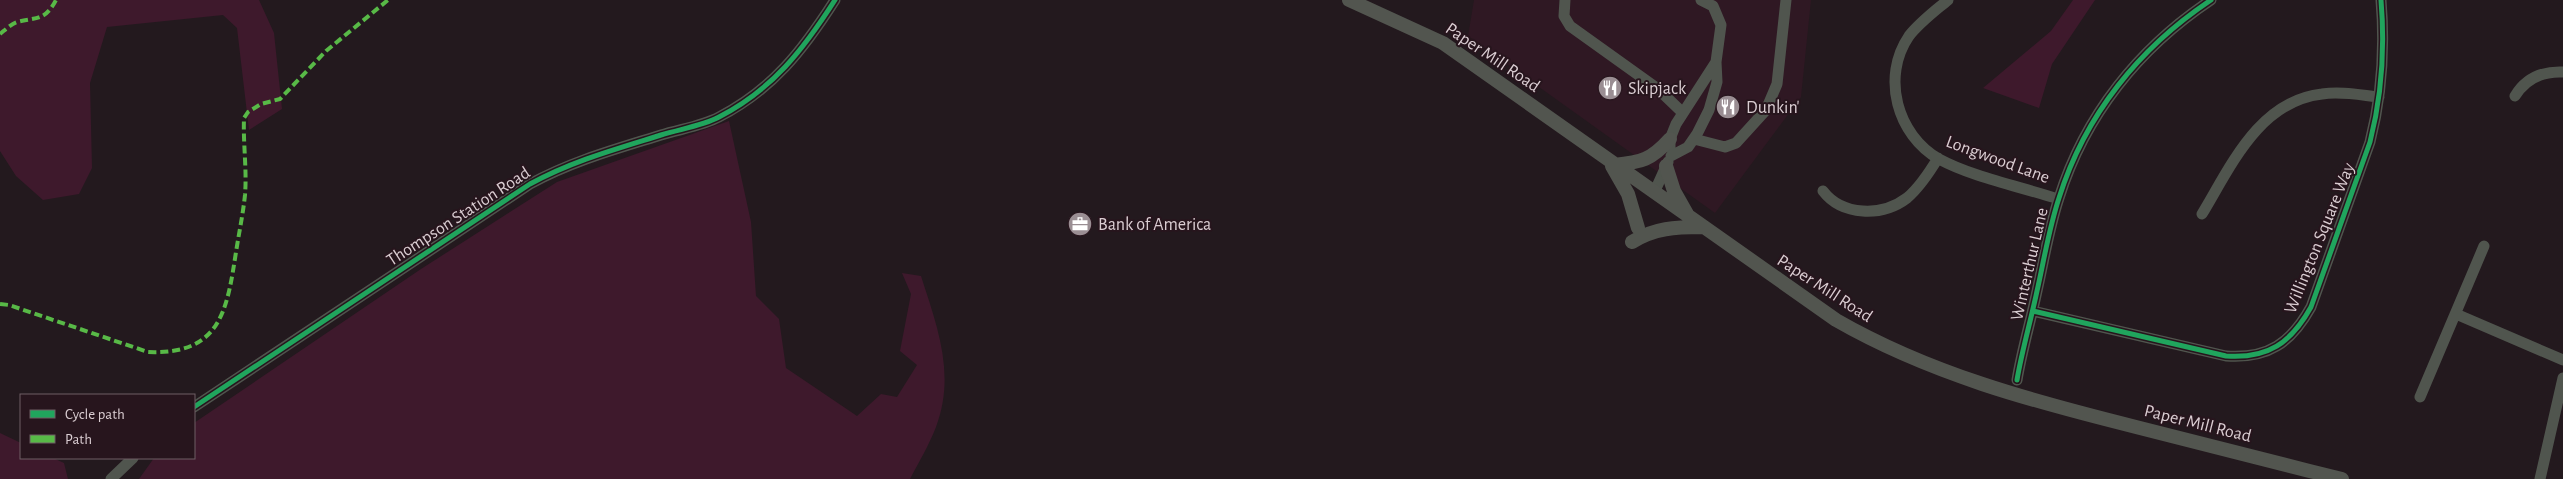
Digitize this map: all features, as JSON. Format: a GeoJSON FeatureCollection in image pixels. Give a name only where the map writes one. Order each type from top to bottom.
{"type":"FeatureCollection","features":[{"type":"Feature","properties":{"kind":"main road","name":"Paper Mill Road"},"geometry":{"type":"LineString","coordinates":[[1348,0],[1443,43],[1836,320],[1923,362],[2039,402],[2342,479]]}},
{"type":"Feature","properties":{"kind":"main road"},"geometry":{"type":"LineString","coordinates":[[1638,228],[1628,194],[1611,163],[1639,162],[1655,156],[1670,139]]}},
{"type":"Feature","properties":{"kind":"main road"},"geometry":{"type":"LineString","coordinates":[[1668,161],[1674,191],[1685,211],[1699,225]]}},
{"type":"Feature","properties":{"kind":"main road"},"geometry":{"type":"LineString","coordinates":[[1632,242],[1644,234],[1657,230],[1699,225]]}},
{"type":"Feature","properties":{"kind":"street","name":"Thompson Station Road"},"geometry":{"type":"LineString","coordinates":[[195,406],[530,184],[559,168],[593,155],[718,118],[760,92],[805,47],[835,0]]}},
{"type":"Feature","properties":{"kind":"street"},"geometry":{"type":"LineString","coordinates":[[1565,0],[1564,16],[1570,26],[1658,89],[1683,113]]}},
{"type":"Feature","properties":{"kind":"street"},"geometry":{"type":"LineString","coordinates":[[1668,161],[1688,147],[1694,139],[1709,110],[1718,82],[1716,62],[1721,25],[1713,6],[1701,0]]}},
{"type":"Feature","properties":{"kind":"street"},"geometry":{"type":"LineString","coordinates":[[1694,139],[1725,147],[1736,143],[1766,110],[1777,84],[1786,0]]}},
{"type":"Feature","properties":{"kind":"street","name":"Winterthur Lane"},"geometry":{"type":"LineString","coordinates":[[2017,380],[2058,199],[2085,134],[2120,81],[2154,44],[2188,15],[2211,0]]}},
{"type":"Feature","properties":{"kind":"street","name":"Willington Square Way"},"geometry":{"type":"LineString","coordinates":[[2033,311],[2226,356],[2250,356],[2281,344],[2297,330],[2311,307],[2363,167],[2376,119],[2383,44],[2380,0]]}},
{"type":"Feature","properties":{"kind":"street","name":"Longwood Lane"},"geometry":{"type":"LineString","coordinates":[[1944,1],[1909,37],[1899,58],[1895,84],[1898,107],[1908,129],[1924,148],[1938,158],[1960,168],[2058,199]]}},
{"type":"Feature","properties":{"kind":"street"},"geometry":{"type":"LineString","coordinates":[[1654,193],[1668,161],[1670,139],[1676,124],[1700,90],[1708,72],[1716,62]]}},
{"type":"Feature","properties":{"kind":"street"},"geometry":{"type":"LineString","coordinates":[[2515,96],[2521,86],[2536,76],[2563,72]]}},
{"type":"Feature","properties":{"kind":"street"},"geometry":{"type":"LineString","coordinates":[[2202,214],[2246,144],[2261,125],[2276,111],[2297,100],[2322,94],[2350,93],[2379,97]]}},
{"type":"Feature","properties":{"kind":"street"},"geometry":{"type":"LineString","coordinates":[[1823,191],[1834,202],[1848,209],[1885,208],[1897,204],[1918,187],[1938,158]]}},
{"type":"Feature","properties":{"kind":"street"},"geometry":{"type":"LineString","coordinates":[[2420,397],[2484,246]]}},
{"type":"Feature","properties":{"kind":"street"},"geometry":{"type":"LineString","coordinates":[[2456,314],[2563,360]]}},
{"type":"Feature","properties":{"kind":"street"},"geometry":{"type":"LineString","coordinates":[[2540,479],[2563,378]]}},
{"type":"Feature","properties":{"kind":"street"},"geometry":{"type":"LineString","coordinates":[[111,479],[132,459]]}},
{"type":"Feature","properties":{"kind":"shaded area"},"geometry":{"type":"Polygon","coordinates":[[[0,0],[259,0],[274,33],[282,109],[249,130],[237,28],[223,15],[107,27],[90,83],[92,168],[79,194],[43,200],[16,176],[0,151],[0,0]]]}},
{"type":"Feature","properties":{"kind":"shaded area"},"geometry":{"type":"Polygon","coordinates":[[[1474,0],[1811,0],[1801,97],[1715,213],[1468,36],[1474,0]]]}},
{"type":"Feature","properties":{"kind":"shaded area"},"geometry":{"type":"Polygon","coordinates":[[[2073,0],[2095,0],[2052,64],[2039,108],[1983,88],[2051,31],[2073,0]]]}},
{"type":"Feature","properties":{"kind":"shaded area"},"geometry":{"type":"Polygon","coordinates":[[[729,121],[751,222],[756,296],[779,319],[786,368],[857,416],[881,394],[897,397],[917,365],[900,351],[911,294],[902,273],[921,276],[942,350],[944,388],[942,407],[936,427],[910,479],[139,479],[153,459],[195,459],[195,422],[421,269],[557,182],[729,121]]]}},
{"type":"Feature","properties":{"kind":"shaded area"},"geometry":{"type":"Polygon","coordinates":[[[0,433],[20,443],[20,459],[55,459],[64,463],[68,479],[0,479],[0,433]]]}},
{"type":"Feature","properties":{"kind":"marked path"},"geometry":{"type":"LineString","coordinates":[[0,34],[17,22],[44,15],[56,0]]}},
{"type":"Feature","properties":{"kind":"marked path"},"geometry":{"type":"LineString","coordinates":[[0,304],[9,305],[148,352],[172,351],[191,346],[206,337],[216,325],[223,310],[233,273],[245,195],[244,118],[248,112],[261,104],[280,99],[326,51],[388,0]]}},
{"type":"Feature","properties":{"kind":"cycle path"},"geometry":{"type":"LineString","coordinates":[[195,406],[530,184],[594,156],[705,123],[738,106],[771,81],[785,67],[811,35],[835,0]]}},
{"type":"Feature","properties":{"kind":"cycle path"},"geometry":{"type":"LineString","coordinates":[[2017,380],[2055,209],[2070,168],[2084,139],[2118,86],[2138,62],[2185,19],[2211,0]]}},
{"type":"Feature","properties":{"kind":"cycle path"},"geometry":{"type":"LineString","coordinates":[[2033,311],[2226,356],[2254,355],[2277,346],[2286,339],[2303,320],[2311,307],[2370,142],[2382,71],[2381,0]]}},
{"type":"Feature","properties":{"kind":"place","name":"Skipjack"},"geometry":{"type":"Point","coordinates":[1610,88]}},
{"type":"Feature","properties":{"kind":"place","name":"Dunkin'"},"geometry":{"type":"Point","coordinates":[1728,107]}},
{"type":"Feature","properties":{"kind":"place","name":"Bank of America"},"geometry":{"type":"Point","coordinates":[1080,224]}}]}
